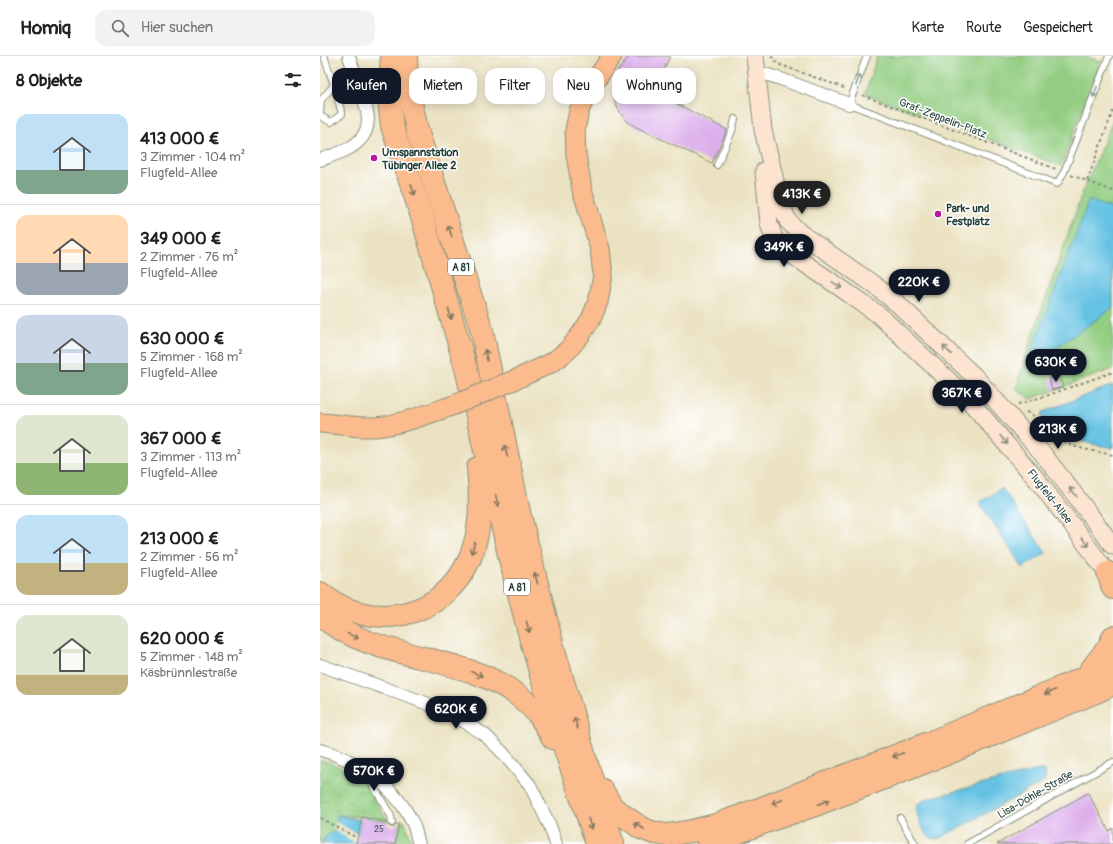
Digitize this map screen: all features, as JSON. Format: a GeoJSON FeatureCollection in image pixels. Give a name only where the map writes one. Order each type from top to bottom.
{"type":"FeatureCollection","features":[{"type":"Feature","properties":{"kind":"highway","name":"A 81"},"geometry":{"type":"LineString","coordinates":[[392,56],[389,99],[392,126],[423,220],[466,368],[510,559],[548,699],[597,844]]}},
{"type":"Feature","properties":{"kind":"highway","name":"A 81"},"geometry":{"type":"LineString","coordinates":[[406,56],[407,84],[416,130],[482,332],[519,512],[552,643],[586,761],[613,844]]}},
{"type":"Feature","properties":{"kind":"highway"},"geometry":{"type":"LineString","coordinates":[[320,593],[335,603],[352,611],[377,616],[393,616],[419,609],[433,602],[444,594],[464,570],[474,544],[480,515],[478,464],[470,412],[463,386],[466,368]]}},
{"type":"Feature","properties":{"kind":"highway"},"geometry":{"type":"LineString","coordinates":[[320,616],[338,628],[363,641],[473,672],[497,682],[518,696],[538,714],[548,729],[559,748],[583,803]]}},
{"type":"Feature","properties":{"kind":"highway"},"geometry":{"type":"LineString","coordinates":[[1086,677],[1110,645],[1113,638]]}},
{"type":"Feature","properties":{"kind":"highway"},"geometry":{"type":"LineString","coordinates":[[586,761],[613,808],[631,822],[654,833],[667,835],[692,831],[716,825],[934,741],[1086,677],[1113,663]]}},
{"type":"Feature","properties":{"kind":"highway"},"geometry":{"type":"LineString","coordinates":[[708,844],[773,819],[815,805],[941,756],[1113,684]]}},
{"type":"Feature","properties":{"kind":"highway"},"geometry":{"type":"LineString","coordinates":[[941,756],[1039,724],[1113,696]]}},
{"type":"Feature","properties":{"kind":"main road"},"geometry":{"type":"LineString","coordinates":[[320,423],[354,427],[376,427],[407,421],[454,405],[553,362],[568,350],[581,334],[598,302],[603,275],[600,249],[582,189],[576,155],[575,130],[579,111],[587,93],[612,56]]}},
{"type":"Feature","properties":{"kind":"main road","name":"Flugfeld-Allee"},"geometry":{"type":"LineString","coordinates":[[755,56],[763,130],[780,202],[786,218],[792,226],[873,284],[898,304],[975,377],[1043,454],[1113,546]]}},
{"type":"Feature","properties":{"kind":"main road","name":"Flugfeld-Allee"},"geometry":{"type":"LineString","coordinates":[[763,130],[763,155],[768,217],[774,238],[780,248],[867,306],[892,327],[967,398],[1026,466],[1111,581]]}},
{"type":"Feature","properties":{"kind":"street"},"geometry":{"type":"LineString","coordinates":[[320,160],[354,145],[364,136],[368,126],[366,107],[349,56]]}},
{"type":"Feature","properties":{"kind":"street"},"geometry":{"type":"LineString","coordinates":[[756,75],[765,74],[778,78],[848,104]]}},
{"type":"Feature","properties":{"kind":"street"},"geometry":{"type":"LineString","coordinates":[[320,665],[426,703],[460,718],[485,735],[504,753],[530,785],[550,826],[556,844]]}},
{"type":"Feature","properties":{"kind":"street"},"geometry":{"type":"LineString","coordinates":[[320,750],[336,754],[362,767],[383,784],[404,810],[414,826],[419,844]]}},
{"type":"Feature","properties":{"kind":"lane"},"geometry":{"type":"LineString","coordinates":[[324,56],[332,79]]}},
{"type":"Feature","properties":{"kind":"lane"},"geometry":{"type":"LineString","coordinates":[[867,56],[848,104],[1057,184],[1064,172],[1109,56]]}},
{"type":"Feature","properties":{"kind":"lane"},"geometry":{"type":"LineString","coordinates":[[332,87],[321,100],[320,115],[331,122],[342,114],[339,104]]}},
{"type":"Feature","properties":{"kind":"lane"},"geometry":{"type":"LineString","coordinates":[[718,165],[732,131],[735,119]]}},
{"type":"Feature","properties":{"kind":"lane","name":"Lisa-Döhle-Straße"},"geometry":{"type":"LineString","coordinates":[[967,844],[1113,762]]}},
{"type":"Feature","properties":{"kind":"lane"},"geometry":{"type":"LineString","coordinates":[[362,767],[391,816],[392,823]]}},
{"type":"Feature","properties":{"kind":"lane"},"geometry":{"type":"LineString","coordinates":[[900,818],[915,844]]}},
{"type":"Feature","properties":{"kind":"path","name":"Graf-Zeppelin-Platz"},"geometry":{"type":"LineString","coordinates":[[771,56],[778,64],[1113,191]]}},
{"type":"Feature","properties":{"kind":"path"},"geometry":{"type":"LineString","coordinates":[[1087,181],[1113,111]]}},
{"type":"Feature","properties":{"kind":"path"},"geometry":{"type":"LineString","coordinates":[[1016,405],[1113,372]]}},
{"type":"Feature","properties":{"kind":"path"},"geometry":{"type":"LineString","coordinates":[[1023,411],[1043,422],[1051,431],[1067,444],[1113,455]]}},
{"type":"Feature","properties":{"kind":"path"},"geometry":{"type":"LineString","coordinates":[[320,818],[357,838]]}},
{"type":"Feature","properties":{"kind":"green space"},"geometry":{"type":"Polygon","coordinates":[[[877,56],[1083,56],[1101,61],[1061,166],[865,94],[877,56]]]}},
{"type":"Feature","properties":{"kind":"green space"},"geometry":{"type":"Polygon","coordinates":[[[1113,120],[1113,369],[1030,399],[1016,389],[1025,357],[1083,191],[1113,120]]]}},
{"type":"Feature","properties":{"kind":"green space"},"geometry":{"type":"Polygon","coordinates":[[[320,760],[327,761],[361,777],[388,821],[337,815],[338,821],[334,832],[324,838],[323,844],[320,844],[320,760]]]}},
{"type":"Feature","properties":{"kind":"green space"},"geometry":{"type":"Polygon","coordinates":[[[404,820],[413,844],[395,844],[399,824],[404,820]]]}},
{"type":"Feature","properties":{"kind":"water"},"geometry":{"type":"Polygon","coordinates":[[[1089,200],[1113,209],[1113,308],[1038,360],[1031,353],[1089,200]]]}},
{"type":"Feature","properties":{"kind":"water"},"geometry":{"type":"Polygon","coordinates":[[[1113,385],[1113,448],[1090,444],[1066,436],[1052,427],[1042,416],[1043,412],[1113,385]]]}},
{"type":"Feature","properties":{"kind":"water"},"geometry":{"type":"Polygon","coordinates":[[[1002,488],[1046,553],[1023,568],[979,503],[1002,488]]]}},
{"type":"Feature","properties":{"kind":"water"},"geometry":{"type":"Polygon","coordinates":[[[1038,770],[1044,770],[1046,776],[1044,782],[940,838],[929,837],[921,826],[917,812],[917,805],[926,799],[1038,770]]]}},
{"type":"Feature","properties":{"kind":"water"},"geometry":{"type":"Polygon","coordinates":[[[336,815],[361,820],[357,844],[323,844],[324,838],[334,832],[338,821],[336,815]]]}},
{"type":"Feature","properties":{"kind":"pier"},"geometry":{"type":"Polygon","coordinates":[[[336,822],[358,834],[356,843],[333,830],[336,822]]]}},
{"type":"Feature","properties":{"kind":"building"},"geometry":{"type":"Polygon","coordinates":[[[630,56],[670,56],[665,68],[620,68],[630,56]]]}},
{"type":"Feature","properties":{"kind":"building"},"geometry":{"type":"Polygon","coordinates":[[[616,104],[677,104],[727,130],[712,163],[636,127],[628,122],[621,114],[616,104]]]}},
{"type":"Feature","properties":{"kind":"building"},"geometry":{"type":"Polygon","coordinates":[[[1059,375],[1063,387],[1052,390],[1049,378],[1059,375]]]}},
{"type":"Feature","properties":{"kind":"building"},"geometry":{"type":"Polygon","coordinates":[[[1088,793],[1109,831],[1113,828],[1113,844],[997,844],[1088,793]]]}},
{"type":"Feature","properties":{"kind":"building"},"geometry":{"type":"Polygon","coordinates":[[[362,817],[387,822],[391,827],[399,824],[395,844],[356,844],[362,817]]]}},
{"type":"Feature","properties":{"kind":"place","name":"Umspannstation Tübinger Allee 2"},"geometry":{"type":"Point","coordinates":[374,158]}},
{"type":"Feature","properties":{"kind":"place","name":"Park- und Festplatz"},"geometry":{"type":"Point","coordinates":[938,214]}}]}
